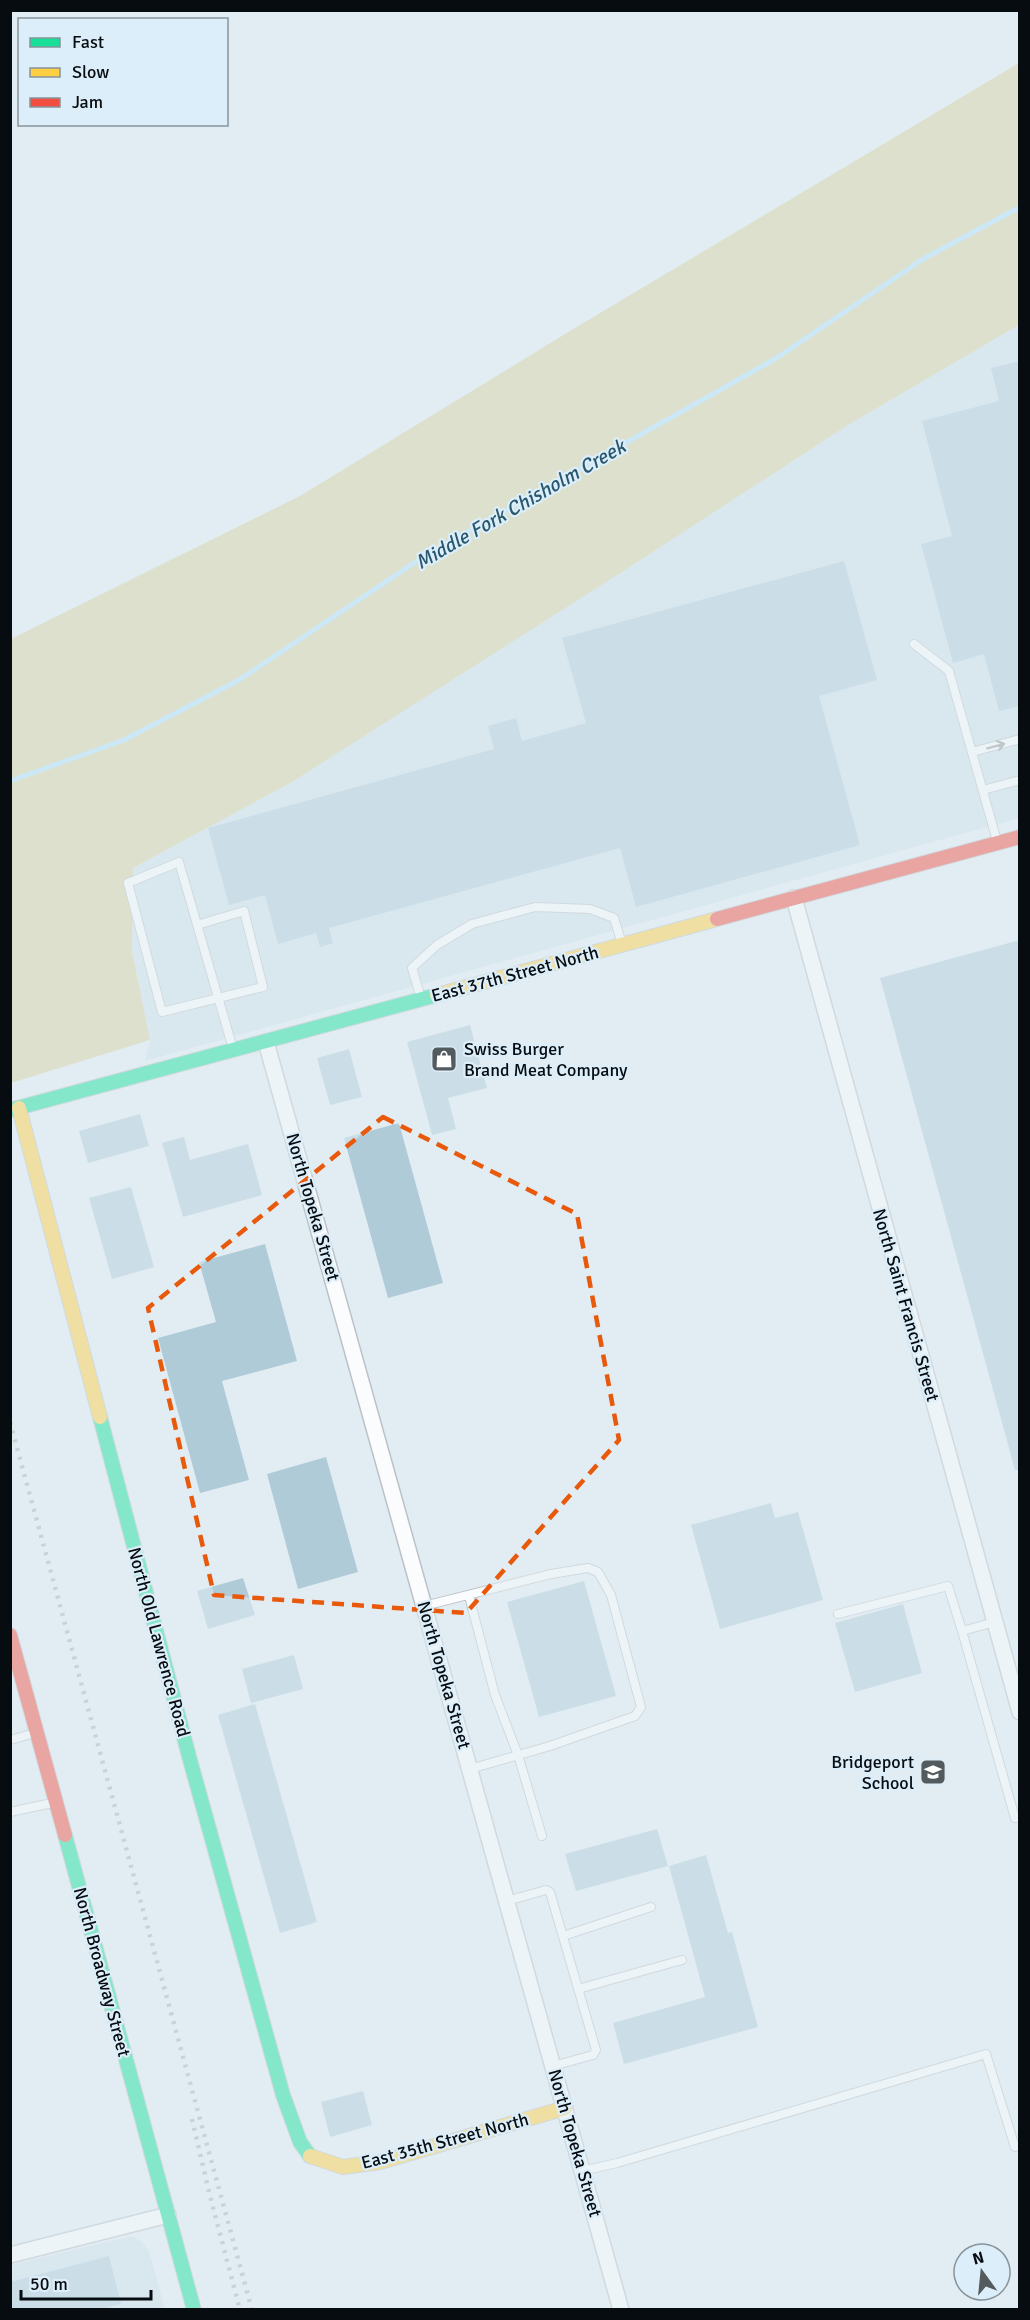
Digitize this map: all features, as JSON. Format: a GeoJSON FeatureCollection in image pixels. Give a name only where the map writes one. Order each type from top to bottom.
{"type":"FeatureCollection","features":[{"type":"Feature","properties":{"kind":"main road","name":"East 37th Street North"},"geometry":{"type":"LineString","coordinates":[[14,1109],[1020,837]]}},
{"type":"Feature","properties":{"kind":"main road","name":"North Old Lawrence Road"},"geometry":{"type":"LineString","coordinates":[[14,1109],[283,2095],[300,2142],[311,2158],[324,2162]]}},
{"type":"Feature","properties":{"kind":"main road","name":"North Broadway Street"},"geometry":{"type":"LineString","coordinates":[[10,1635],[17,1680],[37,1732],[194,2310]]}},
{"type":"Feature","properties":{"kind":"main road","name":"East 35th Street North"},"geometry":{"type":"LineString","coordinates":[[324,2162],[343,2167],[380,2162],[565,2108]]}},
{"type":"Feature","properties":{"kind":"street","name":"North Saint Francis Street"},"geometry":{"type":"LineString","coordinates":[[794,898],[1020,1712]]}},
{"type":"Feature","properties":{"kind":"street","name":"North Topeka Street"},"geometry":{"type":"LineString","coordinates":[[266,1041],[621,2310]]}},
{"type":"Feature","properties":{"kind":"street"},"geometry":{"type":"LineString","coordinates":[[10,2255],[168,2215]]}},
{"type":"Feature","properties":{"kind":"lane"},"geometry":{"type":"LineString","coordinates":[[914,644],[949,671],[998,842]]}},
{"type":"Feature","properties":{"kind":"lane"},"geometry":{"type":"LineString","coordinates":[[972,752],[1020,739]]}},
{"type":"Feature","properties":{"kind":"lane"},"geometry":{"type":"LineString","coordinates":[[983,790],[1020,780]]}},
{"type":"Feature","properties":{"kind":"lane"},"geometry":{"type":"LineString","coordinates":[[197,925],[244,911],[263,987],[218,998],[162,1012],[128,882],[178,862],[218,998],[234,1050]]}},
{"type":"Feature","properties":{"kind":"lane"},"geometry":{"type":"LineString","coordinates":[[422,999],[412,968],[437,945],[472,924],[535,907],[590,909],[614,918],[622,945]]}},
{"type":"Feature","properties":{"kind":"lane"},"geometry":{"type":"LineString","coordinates":[[424,1606],[551,1574],[588,1568],[598,1572],[611,1595],[642,1707],[635,1716],[470,1769]]}},
{"type":"Feature","properties":{"kind":"lane"},"geometry":{"type":"LineString","coordinates":[[838,1614],[948,1586],[1015,1818],[1020,1817]]}},
{"type":"Feature","properties":{"kind":"lane"},"geometry":{"type":"LineString","coordinates":[[469,1596],[495,1695],[518,1755],[542,1836]]}},
{"type":"Feature","properties":{"kind":"lane"},"geometry":{"type":"LineString","coordinates":[[962,1631],[995,1622]]}},
{"type":"Feature","properties":{"kind":"lane"},"geometry":{"type":"LineString","coordinates":[[10,1740],[37,1732]]}},
{"type":"Feature","properties":{"kind":"lane"},"geometry":{"type":"LineString","coordinates":[[10,1812],[56,1802]]}},
{"type":"Feature","properties":{"kind":"lane"},"geometry":{"type":"LineString","coordinates":[[507,1901],[548,1890],[550,1892],[596,2052],[553,2066]]}},
{"type":"Feature","properties":{"kind":"lane"},"geometry":{"type":"LineString","coordinates":[[563,1936],[651,1907]]}},
{"type":"Feature","properties":{"kind":"lane"},"geometry":{"type":"LineString","coordinates":[[578,1989],[682,1960]]}},
{"type":"Feature","properties":{"kind":"lane"},"geometry":{"type":"LineString","coordinates":[[582,2171],[617,2163],[986,2054],[1015,2147]]}},
{"type":"Feature","properties":{"kind":"highlighted area"},"geometry":{"type":"Polygon","coordinates":[[[383,1117],[577,1214],[619,1440],[466,1613],[214,1595],[148,1308],[383,1117]]]}},
{"type":"Feature","properties":{"kind":"shaded area"},"geometry":{"type":"Polygon","coordinates":[[[1019,63],[1019,325],[848,425],[292,782],[133,868],[132,951],[150,1040],[11,1083],[11,639],[300,496],[570,331],[1019,63]]]}},
{"type":"Feature","properties":{"kind":"shaded area"},"geometry":{"type":"Polygon","coordinates":[[[1019,325],[1019,818],[145,1061],[150,1040],[132,951],[133,868],[292,782],[848,425],[1019,325]]]}},
{"type":"Feature","properties":{"kind":"shaded area"},"geometry":{"type":"Polygon","coordinates":[[[132,2236],[142,2242],[149,2251],[165,2309],[11,2309],[10,2265],[132,2236]]]}},
{"type":"Feature","properties":{"kind":"building"},"geometry":{"type":"Polygon","coordinates":[[[1020,361],[1020,706],[999,711],[984,654],[953,663],[921,544],[952,536],[922,421],[999,401],[991,368],[1020,361]]]}},
{"type":"Feature","properties":{"kind":"building"},"geometry":{"type":"Polygon","coordinates":[[[844,561],[877,680],[819,696],[860,845],[636,907],[620,848],[329,928],[333,943],[320,947],[316,933],[278,944],[265,895],[229,905],[208,828],[494,749],[488,726],[516,718],[522,741],[586,723],[562,638],[844,561]]]}},
{"type":"Feature","properties":{"kind":"building"},"geometry":{"type":"Polygon","coordinates":[[[1020,940],[1020,1470],[1015,1470],[880,978],[1020,940]]]}},
{"type":"Feature","properties":{"kind":"building"},"geometry":{"type":"Polygon","coordinates":[[[470,1025],[487,1088],[448,1098],[456,1129],[432,1135],[407,1042],[470,1025]]]}},
{"type":"Feature","properties":{"kind":"building"},"geometry":{"type":"Polygon","coordinates":[[[349,1049],[362,1097],[330,1105],[317,1058],[349,1049]]]}},
{"type":"Feature","properties":{"kind":"building"},"geometry":{"type":"Polygon","coordinates":[[[140,1114],[149,1146],[88,1163],[79,1131],[140,1114]]]}},
{"type":"Feature","properties":{"kind":"building"},"geometry":{"type":"Polygon","coordinates":[[[399,1123],[443,1283],[388,1298],[344,1138],[399,1123]]]}},
{"type":"Feature","properties":{"kind":"building"},"geometry":{"type":"Polygon","coordinates":[[[184,1137],[190,1160],[248,1144],[262,1195],[183,1217],[162,1143],[184,1137]]]}},
{"type":"Feature","properties":{"kind":"building"},"geometry":{"type":"Polygon","coordinates":[[[131,1187],[154,1267],[112,1279],[89,1198],[131,1187]]]}},
{"type":"Feature","properties":{"kind":"building"},"geometry":{"type":"Polygon","coordinates":[[[265,1244],[297,1361],[222,1381],[249,1480],[200,1493],[158,1338],[216,1322],[199,1262],[265,1244]]]}},
{"type":"Feature","properties":{"kind":"building"},"geometry":{"type":"Polygon","coordinates":[[[326,1457],[358,1572],[298,1589],[267,1474],[326,1457]]]}},
{"type":"Feature","properties":{"kind":"building"},"geometry":{"type":"Polygon","coordinates":[[[771,1503],[775,1518],[798,1512],[823,1600],[720,1629],[691,1525],[771,1503]]]}},
{"type":"Feature","properties":{"kind":"building"},"geometry":{"type":"Polygon","coordinates":[[[243,1578],[255,1615],[208,1629],[197,1591],[243,1578]]]}},
{"type":"Feature","properties":{"kind":"building"},"geometry":{"type":"Polygon","coordinates":[[[584,1581],[616,1696],[539,1717],[507,1602],[584,1581]]]}},
{"type":"Feature","properties":{"kind":"building"},"geometry":{"type":"Polygon","coordinates":[[[903,1604],[922,1673],[855,1692],[835,1623],[903,1604]]]}},
{"type":"Feature","properties":{"kind":"building"},"geometry":{"type":"Polygon","coordinates":[[[294,1655],[303,1689],[251,1703],[242,1669],[294,1655]]]}},
{"type":"Feature","properties":{"kind":"building"},"geometry":{"type":"Polygon","coordinates":[[[255,1704],[317,1922],[280,1933],[218,1715],[255,1704]]]}},
{"type":"Feature","properties":{"kind":"building"},"geometry":{"type":"Polygon","coordinates":[[[657,1829],[668,1866],[576,1891],[565,1854],[657,1829]]]}},
{"type":"Feature","properties":{"kind":"building"},"geometry":{"type":"Polygon","coordinates":[[[706,1855],[728,1933],[732,1932],[758,2027],[624,2064],[613,2023],[705,1997],[669,1866],[706,1855]]]}},
{"type":"Feature","properties":{"kind":"building"},"geometry":{"type":"Polygon","coordinates":[[[363,2091],[372,2125],[330,2137],[321,2102],[363,2091]]]}},
{"type":"Feature","properties":{"kind":"building"},"geometry":{"type":"Polygon","coordinates":[[[109,2256],[121,2304],[100,2310],[10,2310],[10,2282],[109,2256]]]}},
{"type":"Feature","properties":{"kind":"waterway","name":"Middle Fork Chisholm Creek"},"geometry":{"type":"LineString","coordinates":[[10,781],[124,740],[239,680],[423,557],[775,359],[923,259],[1020,207]]}},
{"type":"Feature","properties":{"kind":"railway"},"geometry":{"type":"LineString","coordinates":[[10,1422],[252,2310]]}},
{"type":"Feature","properties":{"kind":"railway"},"geometry":{"type":"LineString","coordinates":[[192,2119],[240,2310]]}},
{"type":"Feature","properties":{"kind":"traffic: fast"},"geometry":{"type":"LineString","coordinates":[[10,1110],[437,995]]}},
{"type":"Feature","properties":{"kind":"traffic: fast"},"geometry":{"type":"LineString","coordinates":[[100,1417],[190,1760],[283,2095],[300,2142],[310,2156]]}},
{"type":"Feature","properties":{"kind":"traffic: fast"},"geometry":{"type":"LineString","coordinates":[[65,1835],[194,2310]]}},
{"type":"Feature","properties":{"kind":"traffic: slow"},"geometry":{"type":"LineString","coordinates":[[437,995],[717,919]]}},
{"type":"Feature","properties":{"kind":"traffic: slow"},"geometry":{"type":"LineString","coordinates":[[19,1108],[100,1417]]}},
{"type":"Feature","properties":{"kind":"traffic: slow"},"geometry":{"type":"LineString","coordinates":[[310,2156],[343,2167],[380,2162],[565,2108]]}},
{"type":"Feature","properties":{"kind":"traffic: jam"},"geometry":{"type":"LineString","coordinates":[[717,919],[1020,837]]}},
{"type":"Feature","properties":{"kind":"traffic: jam"},"geometry":{"type":"LineString","coordinates":[[10,1635],[65,1835]]}},
{"type":"Feature","properties":{"kind":"place","name":"Swiss Burger Brand Meat Company"},"geometry":{"type":"Point","coordinates":[444,1059]}},
{"type":"Feature","properties":{"kind":"place","name":"Bridgeport School"},"geometry":{"type":"Point","coordinates":[933,1772]}}]}
